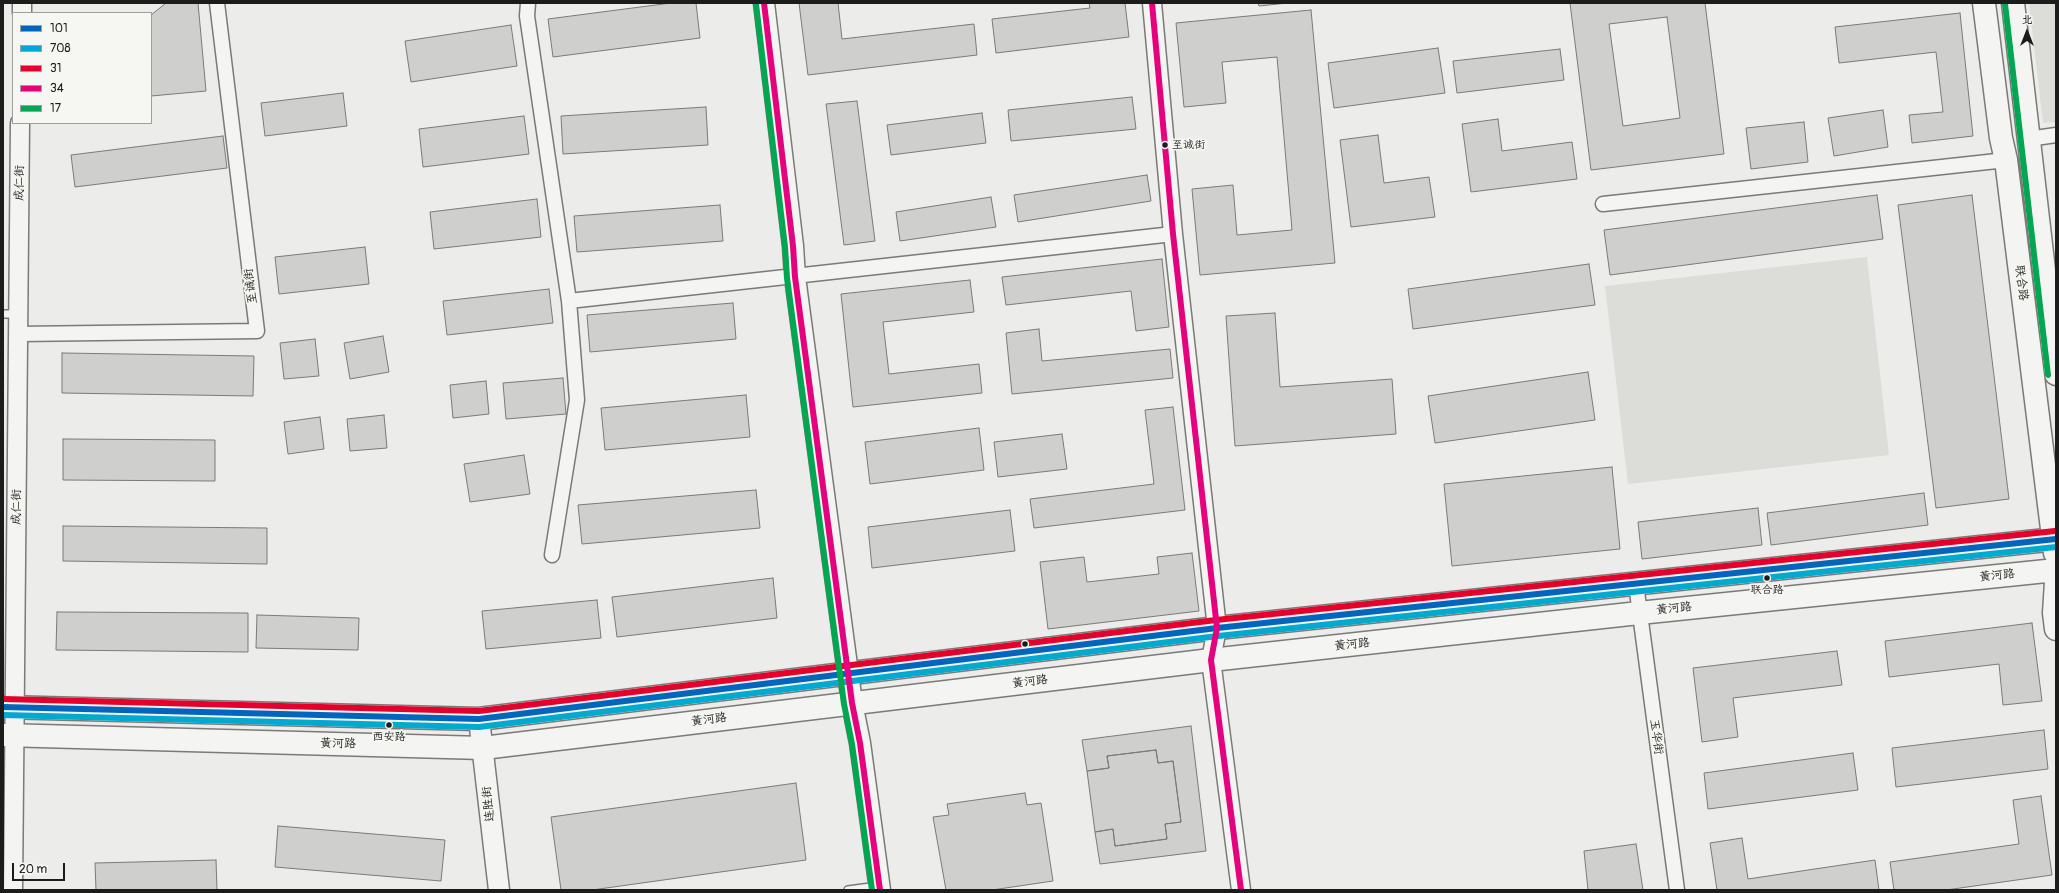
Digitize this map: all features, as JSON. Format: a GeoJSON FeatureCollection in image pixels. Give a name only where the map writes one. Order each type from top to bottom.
{"type":"FeatureCollection","features":[{"type":"Feature","properties":{"kind":"main road"},"geometry":{"type":"LineString","coordinates":[[764,3],[793,246],[795,277],[848,675],[860,743],[880,888]]}},
{"type":"Feature","properties":{"kind":"main road","name":"联合路"},"geometry":{"type":"LineString","coordinates":[[1984,3],[2055,539],[2056,564]]}},
{"type":"Feature","properties":{"kind":"main road","name":"联合路"},"geometry":{"type":"LineString","coordinates":[[2013,3],[2056,374]]}},
{"type":"Feature","properties":{"kind":"main road"},"geometry":{"type":"LineString","coordinates":[[9,707],[478,719],[848,675],[1217,628],[2055,539]]}},
{"type":"Feature","properties":{"kind":"main road","name":"黄河路"},"geometry":{"type":"LineString","coordinates":[[9,735],[483,748],[1211,660],[1639,613],[2056,570]]}},
{"type":"Feature","properties":{"kind":"main road"},"geometry":{"type":"LineString","coordinates":[[2056,582],[2054,613],[2056,629]]}},
{"type":"Feature","properties":{"kind":"main road","name":"连胜街"},"geometry":{"type":"LineString","coordinates":[[478,719],[483,748],[499,890]]}},
{"type":"Feature","properties":{"kind":"street","name":"至诚街"},"geometry":{"type":"LineString","coordinates":[[18,334],[257,332],[217,3]]}},
{"type":"Feature","properties":{"kind":"street"},"geometry":{"type":"LineString","coordinates":[[528,3],[528,24],[569,301],[577,400],[552,555]]}},
{"type":"Feature","properties":{"kind":"street"},"geometry":{"type":"LineString","coordinates":[[1152,3],[1173,234],[1217,628],[1211,660],[1241,890]]}},
{"type":"Feature","properties":{"kind":"street","name":"成仁街"},"geometry":{"type":"LineString","coordinates":[[13,890],[9,707],[18,334],[11,314],[20,124]]}},
{"type":"Feature","properties":{"kind":"street"},"geometry":{"type":"LineString","coordinates":[[2028,138],[2056,135]]}},
{"type":"Feature","properties":{"kind":"street"},"geometry":{"type":"LineString","coordinates":[[1603,204],[2006,160]]}},
{"type":"Feature","properties":{"kind":"street"},"geometry":{"type":"LineString","coordinates":[[569,301],[1173,234]]}},
{"type":"Feature","properties":{"kind":"street","name":"玉华街"},"geometry":{"type":"LineString","coordinates":[[1636,584],[1677,890]]}},
{"type":"Feature","properties":{"kind":"lane"},"geometry":{"type":"LineString","coordinates":[[848,890],[880,888]]}},
{"type":"Feature","properties":{"kind":"shaded area"},"geometry":{"type":"Polygon","coordinates":[[[2029,3],[2056,3],[2056,122],[2043,123],[2029,3]]]}},
{"type":"Feature","properties":{"kind":"shaded area"},"geometry":{"type":"Polygon","coordinates":[[[1867,257],[1889,455],[1628,484],[1605,286],[1867,257]]]}},
{"type":"Feature","properties":{"kind":"building"},"geometry":{"type":"Polygon","coordinates":[[[166,3],[198,3],[206,91],[152,96],[152,14],[166,3]]]}},
{"type":"Feature","properties":{"kind":"building"},"geometry":{"type":"Polygon","coordinates":[[[671,3],[696,3],[700,38],[553,57],[548,19],[671,3]]]}},
{"type":"Feature","properties":{"kind":"building"},"geometry":{"type":"Polygon","coordinates":[[[799,3],[838,3],[842,39],[974,24],[977,55],[808,75],[799,3]]]}},
{"type":"Feature","properties":{"kind":"building"},"geometry":{"type":"Polygon","coordinates":[[[1089,3],[1125,3],[1129,37],[996,53],[992,19],[1090,8],[1089,3]]]}},
{"type":"Feature","properties":{"kind":"building"},"geometry":{"type":"Polygon","coordinates":[[[1258,3],[1288,3],[1259,6],[1258,3]]]}},
{"type":"Feature","properties":{"kind":"building"},"geometry":{"type":"Polygon","coordinates":[[[1570,3],[1705,3],[1724,154],[1591,170],[1570,3]],[[1667,17],[1609,24],[1623,126],[1680,118],[1667,17]]]}},
{"type":"Feature","properties":{"kind":"building"},"geometry":{"type":"Polygon","coordinates":[[[1311,10],[1335,263],[1200,275],[1192,189],[1233,185],[1237,235],[1292,230],[1277,57],[1222,62],[1226,103],[1184,107],[1176,23],[1311,10]]]}},
{"type":"Feature","properties":{"kind":"building"},"geometry":{"type":"Polygon","coordinates":[[[1960,13],[1973,136],[1912,143],[1909,115],[1943,112],[1936,52],[1839,63],[1835,27],[1960,13]]]}},
{"type":"Feature","properties":{"kind":"building"},"geometry":{"type":"Polygon","coordinates":[[[511,25],[517,66],[411,82],[405,41],[511,25]]]}},
{"type":"Feature","properties":{"kind":"building"},"geometry":{"type":"Polygon","coordinates":[[[1438,48],[1445,93],[1334,108],[1328,63],[1438,48]]]}},
{"type":"Feature","properties":{"kind":"building"},"geometry":{"type":"Polygon","coordinates":[[[1560,49],[1564,80],[1457,93],[1453,61],[1560,49]]]}},
{"type":"Feature","properties":{"kind":"building"},"geometry":{"type":"Polygon","coordinates":[[[343,93],[347,126],[265,136],[261,103],[343,93]]]}},
{"type":"Feature","properties":{"kind":"building"},"geometry":{"type":"Polygon","coordinates":[[[1132,97],[1136,129],[1011,141],[1008,110],[1132,97]]]}},
{"type":"Feature","properties":{"kind":"building"},"geometry":{"type":"Polygon","coordinates":[[[857,101],[875,241],[844,245],[826,104],[857,101]]]}},
{"type":"Feature","properties":{"kind":"building"},"geometry":{"type":"Polygon","coordinates":[[[706,107],[708,145],[563,154],[561,116],[706,107]]]}},
{"type":"Feature","properties":{"kind":"building"},"geometry":{"type":"Polygon","coordinates":[[[1883,110],[1888,147],[1834,156],[1828,118],[1883,110]]]}},
{"type":"Feature","properties":{"kind":"building"},"geometry":{"type":"Polygon","coordinates":[[[982,113],[986,143],[891,155],[887,125],[982,113]]]}},
{"type":"Feature","properties":{"kind":"building"},"geometry":{"type":"Polygon","coordinates":[[[524,116],[529,154],[423,167],[419,129],[524,116]]]}},
{"type":"Feature","properties":{"kind":"building"},"geometry":{"type":"Polygon","coordinates":[[[1498,119],[1502,151],[1572,142],[1577,179],[1471,192],[1462,124],[1498,119]]]}},
{"type":"Feature","properties":{"kind":"building"},"geometry":{"type":"Polygon","coordinates":[[[1804,122],[1808,162],[1751,169],[1746,128],[1804,122]]]}},
{"type":"Feature","properties":{"kind":"building"},"geometry":{"type":"Polygon","coordinates":[[[1378,135],[1384,183],[1429,177],[1435,217],[1351,227],[1340,140],[1378,135]]]}},
{"type":"Feature","properties":{"kind":"building"},"geometry":{"type":"Polygon","coordinates":[[[223,136],[227,168],[75,187],[71,155],[223,136]]]}},
{"type":"Feature","properties":{"kind":"building"},"geometry":{"type":"Polygon","coordinates":[[[1147,175],[1151,201],[1018,222],[1014,195],[1147,175]]]}},
{"type":"Feature","properties":{"kind":"building"},"geometry":{"type":"Polygon","coordinates":[[[1877,195],[1883,239],[1610,275],[1604,230],[1877,195]]]}},
{"type":"Feature","properties":{"kind":"building"},"geometry":{"type":"Polygon","coordinates":[[[1972,195],[2009,499],[1936,508],[1898,205],[1972,195]]]}},
{"type":"Feature","properties":{"kind":"building"},"geometry":{"type":"Polygon","coordinates":[[[991,197],[996,227],[900,241],[896,212],[991,197]]]}},
{"type":"Feature","properties":{"kind":"building"},"geometry":{"type":"Polygon","coordinates":[[[537,199],[541,237],[434,249],[430,212],[537,199]]]}},
{"type":"Feature","properties":{"kind":"building"},"geometry":{"type":"Polygon","coordinates":[[[720,205],[723,241],[577,252],[574,216],[720,205]]]}},
{"type":"Feature","properties":{"kind":"building"},"geometry":{"type":"Polygon","coordinates":[[[365,247],[369,284],[279,294],[275,257],[365,247]]]}},
{"type":"Feature","properties":{"kind":"building"},"geometry":{"type":"Polygon","coordinates":[[[1162,259],[1169,327],[1136,331],[1131,291],[1006,305],[1002,277],[1162,259]]]}},
{"type":"Feature","properties":{"kind":"building"},"geometry":{"type":"Polygon","coordinates":[[[1589,264],[1595,305],[1413,329],[1408,289],[1589,264]]]}},
{"type":"Feature","properties":{"kind":"building"},"geometry":{"type":"Polygon","coordinates":[[[970,280],[974,312],[883,322],[889,374],[979,364],[982,393],[853,407],[841,294],[970,280]]]}},
{"type":"Feature","properties":{"kind":"building"},"geometry":{"type":"Polygon","coordinates":[[[549,289],[553,323],[447,335],[443,301],[549,289]]]}},
{"type":"Feature","properties":{"kind":"building"},"geometry":{"type":"Polygon","coordinates":[[[733,303],[736,339],[590,352],[587,315],[733,303]]]}},
{"type":"Feature","properties":{"kind":"building"},"geometry":{"type":"Polygon","coordinates":[[[1275,313],[1280,387],[1392,379],[1396,434],[1235,446],[1226,316],[1275,313]]]}},
{"type":"Feature","properties":{"kind":"building"},"geometry":{"type":"Polygon","coordinates":[[[1039,329],[1042,361],[1170,349],[1173,378],[1012,394],[1006,333],[1039,329]]]}},
{"type":"Feature","properties":{"kind":"building"},"geometry":{"type":"Polygon","coordinates":[[[383,336],[389,372],[350,379],[344,343],[383,336]]]}},
{"type":"Feature","properties":{"kind":"building"},"geometry":{"type":"Polygon","coordinates":[[[315,339],[319,376],[284,379],[280,343],[315,339]]]}},
{"type":"Feature","properties":{"kind":"building"},"geometry":{"type":"Polygon","coordinates":[[[62,353],[254,356],[253,396],[62,393],[62,353]]]}},
{"type":"Feature","properties":{"kind":"building"},"geometry":{"type":"Polygon","coordinates":[[[1588,372],[1595,420],[1435,443],[1428,396],[1588,372]]]}},
{"type":"Feature","properties":{"kind":"building"},"geometry":{"type":"Polygon","coordinates":[[[563,378],[566,414],[506,419],[503,383],[563,378]]]}},
{"type":"Feature","properties":{"kind":"building"},"geometry":{"type":"Polygon","coordinates":[[[486,381],[489,414],[453,418],[450,385],[486,381]]]}},
{"type":"Feature","properties":{"kind":"building"},"geometry":{"type":"Polygon","coordinates":[[[746,395],[750,437],[605,450],[601,408],[746,395]]]}},
{"type":"Feature","properties":{"kind":"building"},"geometry":{"type":"Polygon","coordinates":[[[1173,407],[1185,510],[1034,528],[1030,499],[1154,484],[1145,410],[1173,407]]]}},
{"type":"Feature","properties":{"kind":"building"},"geometry":{"type":"Polygon","coordinates":[[[384,415],[387,448],[350,451],[347,419],[384,415]]]}},
{"type":"Feature","properties":{"kind":"building"},"geometry":{"type":"Polygon","coordinates":[[[320,417],[324,449],[288,454],[284,422],[320,417]]]}},
{"type":"Feature","properties":{"kind":"building"},"geometry":{"type":"Polygon","coordinates":[[[979,428],[984,470],[870,484],[865,442],[979,428]]]}},
{"type":"Feature","properties":{"kind":"building"},"geometry":{"type":"Polygon","coordinates":[[[1062,434],[1067,469],[998,477],[994,442],[1062,434]]]}},
{"type":"Feature","properties":{"kind":"building"},"geometry":{"type":"Polygon","coordinates":[[[63,439],[215,440],[215,481],[63,480],[63,439]]]}},
{"type":"Feature","properties":{"kind":"building"},"geometry":{"type":"Polygon","coordinates":[[[524,455],[530,494],[470,502],[464,464],[524,455]]]}},
{"type":"Feature","properties":{"kind":"building"},"geometry":{"type":"Polygon","coordinates":[[[1612,467],[1620,549],[1452,566],[1444,484],[1612,467]]]}},
{"type":"Feature","properties":{"kind":"building"},"geometry":{"type":"Polygon","coordinates":[[[756,490],[760,528],[582,544],[578,505],[756,490]]]}},
{"type":"Feature","properties":{"kind":"building"},"geometry":{"type":"Polygon","coordinates":[[[1924,493],[1928,525],[1771,545],[1767,513],[1924,493]]]}},
{"type":"Feature","properties":{"kind":"building"},"geometry":{"type":"Polygon","coordinates":[[[1758,508],[1762,545],[1642,559],[1638,522],[1758,508]]]}},
{"type":"Feature","properties":{"kind":"building"},"geometry":{"type":"Polygon","coordinates":[[[1010,510],[1015,551],[872,568],[868,527],[1010,510]]]}},
{"type":"Feature","properties":{"kind":"building"},"geometry":{"type":"Polygon","coordinates":[[[63,526],[267,528],[267,564],[63,561],[63,526]]]}},
{"type":"Feature","properties":{"kind":"building"},"geometry":{"type":"Polygon","coordinates":[[[1192,553],[1199,611],[1048,629],[1040,562],[1084,557],[1087,582],[1159,574],[1157,557],[1192,553]]]}},
{"type":"Feature","properties":{"kind":"building"},"geometry":{"type":"Polygon","coordinates":[[[773,578],[777,618],[617,637],[612,597],[773,578]]]}},
{"type":"Feature","properties":{"kind":"building"},"geometry":{"type":"Polygon","coordinates":[[[597,600],[601,638],[486,649],[482,611],[597,600]]]}},
{"type":"Feature","properties":{"kind":"building"},"geometry":{"type":"Polygon","coordinates":[[[57,612],[248,613],[248,652],[56,650],[57,612]]]}},
{"type":"Feature","properties":{"kind":"building"},"geometry":{"type":"Polygon","coordinates":[[[257,615],[359,618],[358,650],[256,648],[257,615]]]}},
{"type":"Feature","properties":{"kind":"building"},"geometry":{"type":"Polygon","coordinates":[[[2032,623],[2042,701],[2003,705],[1999,664],[1889,677],[1885,641],[2032,623]]]}},
{"type":"Feature","properties":{"kind":"building"},"geometry":{"type":"Polygon","coordinates":[[[1837,651],[1842,685],[1733,698],[1738,737],[1702,742],[1693,668],[1837,651]]]}},
{"type":"Feature","properties":{"kind":"building"},"geometry":{"type":"Polygon","coordinates":[[[1191,726],[1206,851],[1100,864],[1095,832],[1113,829],[1115,846],[1167,839],[1165,824],[1181,822],[1173,761],[1158,763],[1156,750],[1107,756],[1109,768],[1087,771],[1082,740],[1191,726]]]}},
{"type":"Feature","properties":{"kind":"building"},"geometry":{"type":"Polygon","coordinates":[[[2044,730],[2048,769],[1896,787],[1892,748],[2044,730]]]}},
{"type":"Feature","properties":{"kind":"building"},"geometry":{"type":"Polygon","coordinates":[[[1156,750],[1158,763],[1173,761],[1181,822],[1165,824],[1167,839],[1115,846],[1113,829],[1095,832],[1087,771],[1109,768],[1107,756],[1156,750]]]}},
{"type":"Feature","properties":{"kind":"building"},"geometry":{"type":"Polygon","coordinates":[[[1853,753],[1858,790],[1708,809],[1704,773],[1853,753]]]}},
{"type":"Feature","properties":{"kind":"building"},"geometry":{"type":"Polygon","coordinates":[[[796,783],[806,860],[592,890],[561,890],[551,817],[796,783]]]}},
{"type":"Feature","properties":{"kind":"building"},"geometry":{"type":"Polygon","coordinates":[[[1025,793],[1027,805],[1041,803],[1053,881],[992,890],[946,890],[933,817],[949,815],[947,804],[1025,793]]]}},
{"type":"Feature","properties":{"kind":"building"},"geometry":{"type":"Polygon","coordinates":[[[2041,796],[2052,875],[1946,890],[1894,890],[1890,862],[2019,844],[2013,800],[2041,796]]]}},
{"type":"Feature","properties":{"kind":"building"},"geometry":{"type":"Polygon","coordinates":[[[278,826],[445,840],[441,881],[275,867],[278,826]]]}},
{"type":"Feature","properties":{"kind":"building"},"geometry":{"type":"Polygon","coordinates":[[[1742,838],[1748,879],[1875,860],[1879,890],[1717,890],[1710,843],[1742,838]]]}},
{"type":"Feature","properties":{"kind":"building"},"geometry":{"type":"Polygon","coordinates":[[[1636,844],[1643,890],[1588,890],[1584,851],[1636,844]]]}},
{"type":"Feature","properties":{"kind":"building"},"geometry":{"type":"Polygon","coordinates":[[[216,860],[217,890],[96,890],[95,863],[216,860]]]}},
{"type":"Feature","properties":{"kind":"transit line","name":"34"},"geometry":{"type":"LineString","coordinates":[[764,3],[793,246],[795,277],[852,703],[860,743],[880,890]]}},
{"type":"Feature","properties":{"kind":"transit line","name":"34"},"geometry":{"type":"LineString","coordinates":[[1152,3],[1173,234],[1217,628],[1211,660],[1241,890]]}},
{"type":"Feature","properties":{"kind":"transit line","name":"17"},"geometry":{"type":"LineString","coordinates":[[756,4],[785,247],[787,278],[844,704],[852,744],[872,890]]}},
{"type":"Feature","properties":{"kind":"transit line","name":"17"},"geometry":{"type":"LineString","coordinates":[[2005,4],[2048,375]]}},
{"type":"Feature","properties":{"kind":"transit line","name":"31"},"geometry":{"type":"LineString","coordinates":[[3,699],[479,711],[1216,620],[2055,531]]}},
{"type":"Feature","properties":{"kind":"transit line","name":"101"},"geometry":{"type":"LineString","coordinates":[[3,707],[479,719],[1217,628],[2056,539]]}},
{"type":"Feature","properties":{"kind":"transit line","name":"708"},"geometry":{"type":"LineString","coordinates":[[3,715],[479,727],[1218,636],[2056,547]]}},
{"type":"Feature","properties":{"kind":"place","name":"至诚街"},"geometry":{"type":"Point","coordinates":[1165,145]}},
{"type":"Feature","properties":{"kind":"place","name":"联合路"},"geometry":{"type":"Point","coordinates":[1767,578]}},
{"type":"Feature","properties":{"kind":"place","name":"西安路"},"geometry":{"type":"Point","coordinates":[389,725]}}]}
